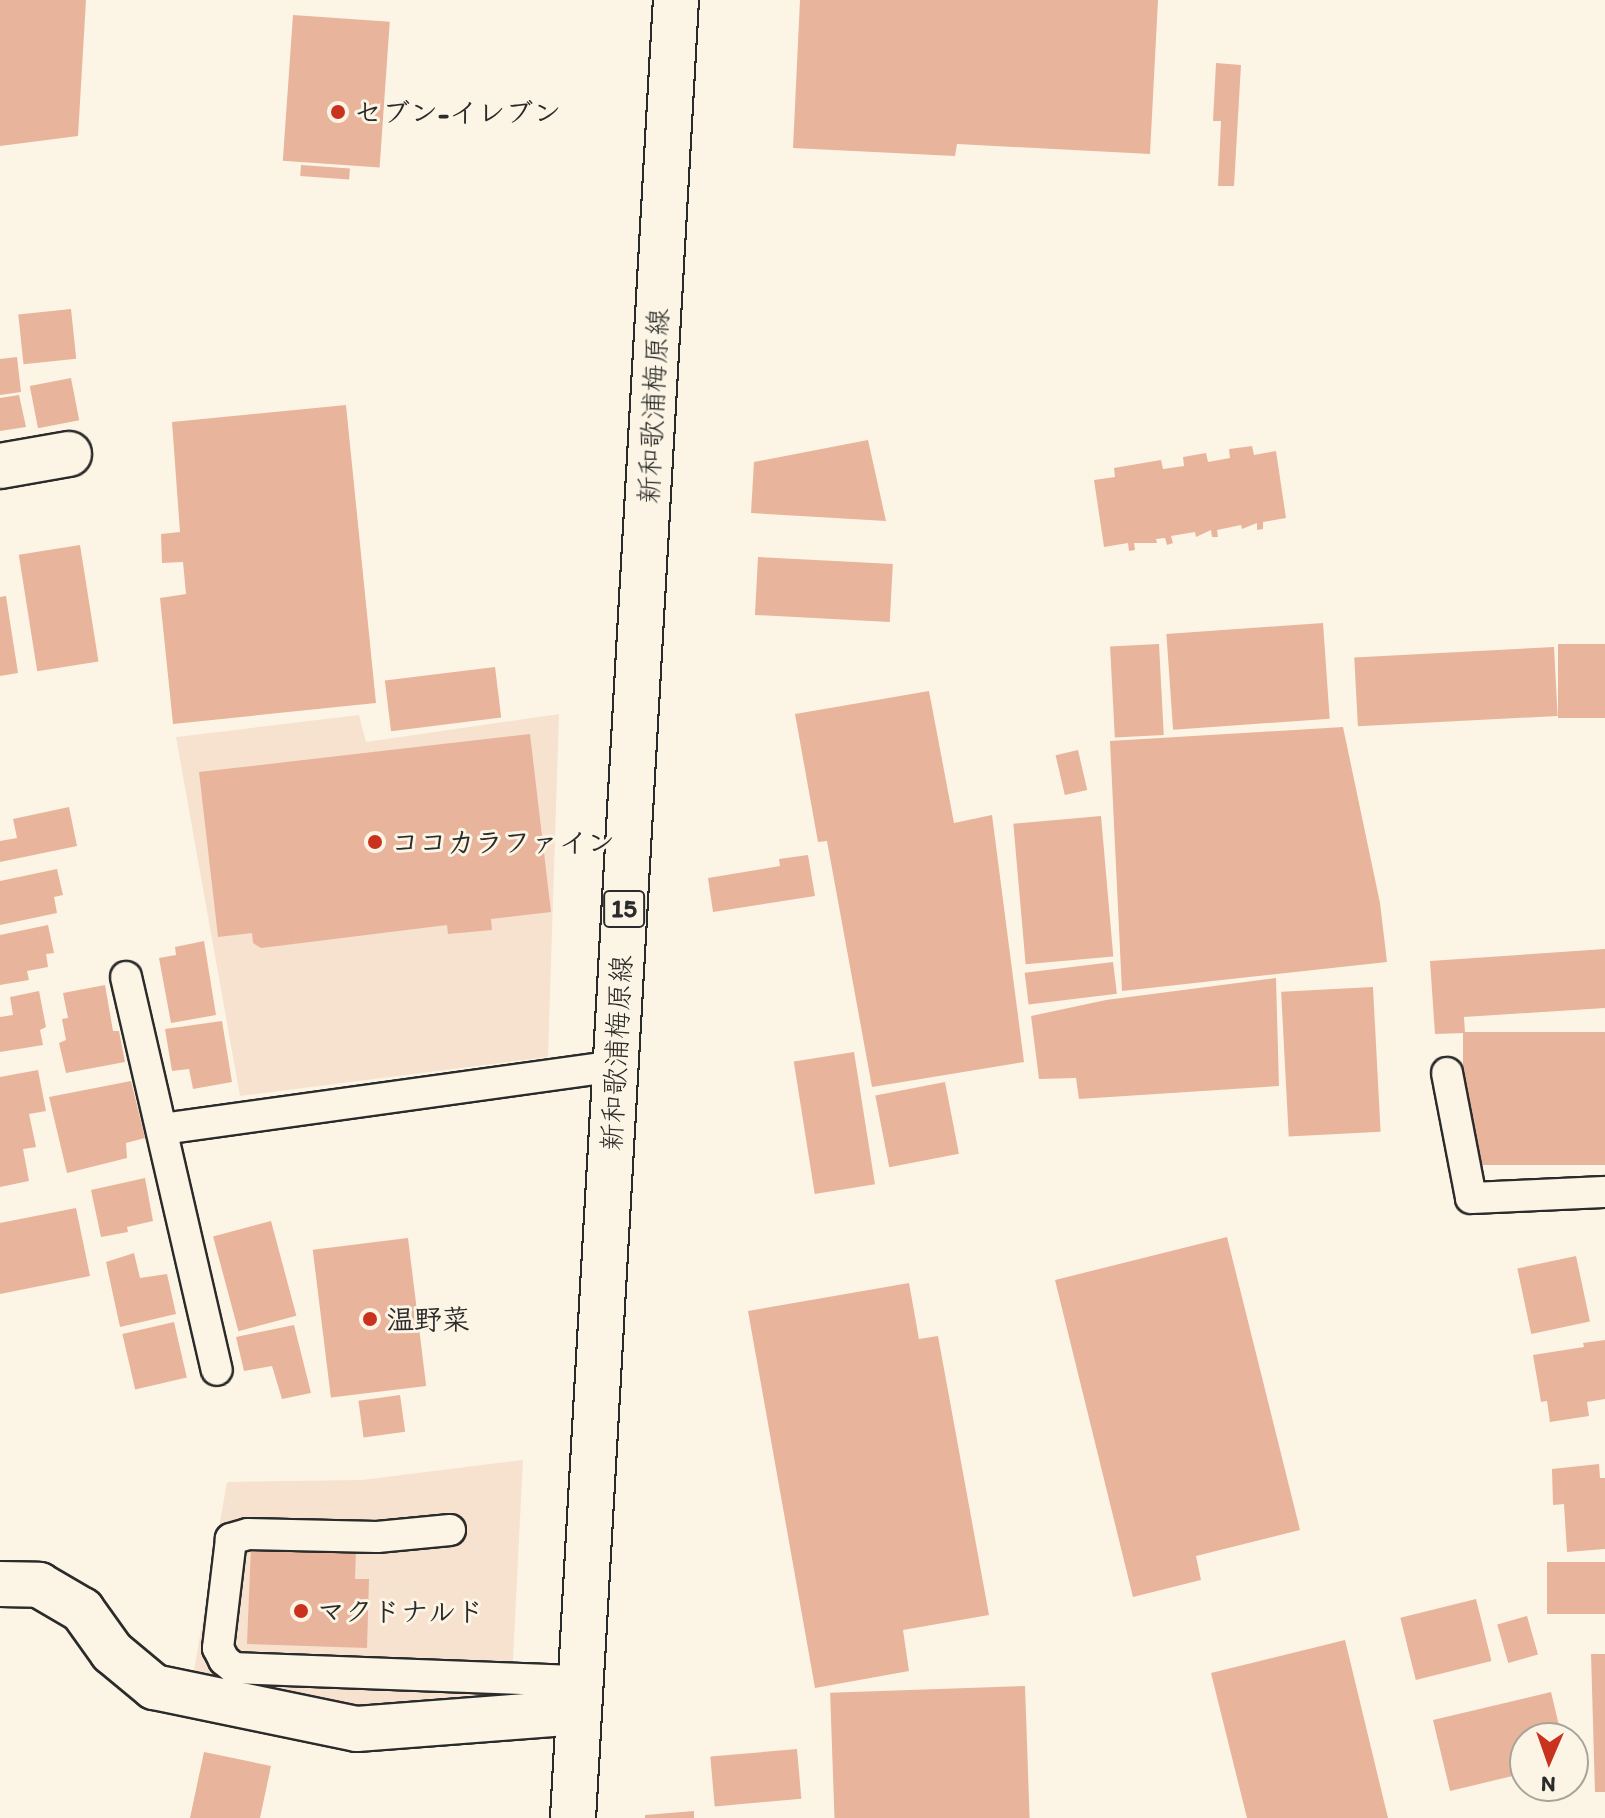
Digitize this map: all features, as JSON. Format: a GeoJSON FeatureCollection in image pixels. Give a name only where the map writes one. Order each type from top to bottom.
{"type":"FeatureCollection","features":[{"type":"Feature","properties":{"kind":"main road","name":"新和歌浦梅原線"},"geometry":{"type":"LineString","coordinates":[[573,1818],[676,0]]}},
{"type":"Feature","properties":{"kind":"main road"},"geometry":{"type":"LineString","coordinates":[[0,466],[69,454]]}},
{"type":"Feature","properties":{"kind":"main road"},"geometry":{"type":"LineString","coordinates":[[0,1584],[39,1585],[82,1610],[112,1652],[154,1687],[357,1729],[579,1697]]}},
{"type":"Feature","properties":{"kind":"lane"},"geometry":{"type":"LineString","coordinates":[[126,977],[217,1370]]}},
{"type":"Feature","properties":{"kind":"lane"},"geometry":{"type":"LineString","coordinates":[[162,1129],[615,1066]]}},
{"type":"Feature","properties":{"kind":"lane"},"geometry":{"type":"LineString","coordinates":[[1447,1073],[1471,1198],[1605,1192]]}},
{"type":"Feature","properties":{"kind":"lane"},"geometry":{"type":"LineString","coordinates":[[450,1530],[377,1537],[248,1534],[231,1539],[218,1648],[224,1660],[234,1668],[579,1697]]}},
{"type":"Feature","properties":{"kind":"shaded area"},"geometry":{"type":"Polygon","coordinates":[[[559,714],[548,1057],[240,1096],[176,737],[359,715],[366,742],[559,714]]]}},
{"type":"Feature","properties":{"kind":"shaded area"},"geometry":{"type":"Polygon","coordinates":[[[523,1460],[511,1698],[360,1708],[193,1676],[227,1482],[362,1480],[523,1460]]]}},
{"type":"Feature","properties":{"kind":"building"},"geometry":{"type":"Polygon","coordinates":[[[0,0],[86,0],[78,136],[0,146],[0,0]]]}},
{"type":"Feature","properties":{"kind":"building"},"geometry":{"type":"Polygon","coordinates":[[[800,0],[1158,0],[1150,154],[957,144],[955,156],[793,148],[800,0]]]}},
{"type":"Feature","properties":{"kind":"building","name":"セブン-イレブン"},"geometry":{"type":"Polygon","coordinates":[[[293,15],[390,22],[380,167],[283,161],[293,15]]]}},
{"type":"Feature","properties":{"kind":"building"},"geometry":{"type":"Polygon","coordinates":[[[1216,63],[1241,65],[1234,186],[1218,186],[1221,121],[1213,121],[1216,63]]]}},
{"type":"Feature","properties":{"kind":"building"},"geometry":{"type":"Polygon","coordinates":[[[301,165],[350,168],[349,179],[300,176],[301,165]]]}},
{"type":"Feature","properties":{"kind":"building"},"geometry":{"type":"Polygon","coordinates":[[[71,309],[76,359],[24,364],[18,315],[71,309]]]}},
{"type":"Feature","properties":{"kind":"building"},"geometry":{"type":"Polygon","coordinates":[[[17,357],[21,392],[0,395],[0,359],[17,357]]]}},
{"type":"Feature","properties":{"kind":"building"},"geometry":{"type":"Polygon","coordinates":[[[71,378],[79,420],[38,428],[30,386],[71,378]]]}},
{"type":"Feature","properties":{"kind":"building"},"geometry":{"type":"Polygon","coordinates":[[[19,395],[26,427],[0,431],[0,398],[19,395]]]}},
{"type":"Feature","properties":{"kind":"building"},"geometry":{"type":"Polygon","coordinates":[[[346,405],[376,703],[173,724],[160,598],[186,594],[183,562],[162,563],[161,534],[180,532],[172,422],[346,405]]]}},
{"type":"Feature","properties":{"kind":"building"},"geometry":{"type":"Polygon","coordinates":[[[868,440],[886,521],[751,513],[754,462],[868,440]]]}},
{"type":"Feature","properties":{"kind":"building"},"geometry":{"type":"Polygon","coordinates":[[[1252,446],[1254,455],[1276,451],[1286,518],[1263,522],[1263,529],[1257,530],[1257,523],[1242,529],[1241,525],[1217,530],[1218,537],[1212,537],[1211,530],[1196,537],[1195,532],[1171,536],[1173,543],[1167,545],[1165,538],[1156,539],[1157,543],[1134,543],[1135,550],[1129,551],[1128,543],[1104,547],[1094,480],[1115,477],[1114,468],[1161,460],[1163,469],[1184,466],[1183,457],[1206,453],[1208,462],[1230,458],[1229,449],[1252,446]]]}},
{"type":"Feature","properties":{"kind":"building"},"geometry":{"type":"Polygon","coordinates":[[[80,545],[98,662],[37,671],[19,555],[80,545]]]}},
{"type":"Feature","properties":{"kind":"building"},"geometry":{"type":"Polygon","coordinates":[[[758,557],[893,564],[890,622],[755,615],[758,557]]]}},
{"type":"Feature","properties":{"kind":"building"},"geometry":{"type":"Polygon","coordinates":[[[6,596],[18,673],[0,676],[0,597],[6,596]]]}},
{"type":"Feature","properties":{"kind":"building"},"geometry":{"type":"Polygon","coordinates":[[[1323,623],[1330,719],[1173,730],[1166,634],[1323,623]]]}},
{"type":"Feature","properties":{"kind":"building"},"geometry":{"type":"Polygon","coordinates":[[[1159,644],[1164,735],[1115,737],[1110,647],[1159,644]]]}},
{"type":"Feature","properties":{"kind":"building"},"geometry":{"type":"Polygon","coordinates":[[[1558,644],[1605,644],[1605,718],[1558,718],[1558,644]]]}},
{"type":"Feature","properties":{"kind":"building"},"geometry":{"type":"Polygon","coordinates":[[[1554,647],[1558,716],[1358,726],[1354,657],[1554,647]]]}},
{"type":"Feature","properties":{"kind":"building"},"geometry":{"type":"Polygon","coordinates":[[[495,667],[501,718],[391,731],[385,681],[495,667]]]}},
{"type":"Feature","properties":{"kind":"building"},"geometry":{"type":"Polygon","coordinates":[[[929,691],[954,823],[992,815],[1024,1062],[872,1087],[827,841],[818,842],[795,714],[929,691]]]}},
{"type":"Feature","properties":{"kind":"building"},"geometry":{"type":"Polygon","coordinates":[[[1343,727],[1380,903],[1387,962],[1122,991],[1110,741],[1343,727]]]}},
{"type":"Feature","properties":{"kind":"building","name":"ココカラファイン"},"geometry":{"type":"Polygon","coordinates":[[[530,734],[551,912],[491,919],[492,930],[448,934],[447,925],[261,948],[253,943],[252,933],[218,937],[199,772],[530,734]]]}},
{"type":"Feature","properties":{"kind":"building"},"geometry":{"type":"Polygon","coordinates":[[[1078,750],[1087,790],[1065,795],[1056,755],[1078,750]]]}},
{"type":"Feature","properties":{"kind":"building"},"geometry":{"type":"Polygon","coordinates":[[[69,807],[77,846],[0,862],[0,841],[17,838],[13,819],[69,807]]]}},
{"type":"Feature","properties":{"kind":"building"},"geometry":{"type":"Polygon","coordinates":[[[1101,816],[1113,956],[1026,964],[1013,824],[1101,816]]]}},
{"type":"Feature","properties":{"kind":"building"},"geometry":{"type":"Polygon","coordinates":[[[808,855],[815,896],[713,912],[708,878],[780,866],[779,859],[808,855]]]}},
{"type":"Feature","properties":{"kind":"building"},"geometry":{"type":"Polygon","coordinates":[[[57,869],[63,895],[54,897],[57,913],[0,925],[0,881],[57,869]]]}},
{"type":"Feature","properties":{"kind":"building"},"geometry":{"type":"Polygon","coordinates":[[[48,925],[54,953],[46,954],[48,967],[27,971],[29,980],[0,985],[0,935],[48,925]]]}},
{"type":"Feature","properties":{"kind":"building"},"geometry":{"type":"Polygon","coordinates":[[[204,941],[216,1015],[171,1023],[159,958],[176,955],[175,947],[204,941]]]}},
{"type":"Feature","properties":{"kind":"building"},"geometry":{"type":"Polygon","coordinates":[[[1605,949],[1605,1008],[1464,1017],[1465,1033],[1435,1034],[1430,961],[1605,949]]]}},
{"type":"Feature","properties":{"kind":"building"},"geometry":{"type":"Polygon","coordinates":[[[1113,962],[1117,994],[1029,1005],[1025,973],[1113,962]]]}},
{"type":"Feature","properties":{"kind":"building"},"geometry":{"type":"Polygon","coordinates":[[[1276,978],[1279,1086],[1079,1099],[1076,1078],[1039,1079],[1031,1016],[1106,1000],[1276,978]]]}},
{"type":"Feature","properties":{"kind":"building"},"geometry":{"type":"Polygon","coordinates":[[[105,985],[113,1031],[119,1031],[125,1062],[66,1073],[59,1043],[66,1040],[62,1019],[68,1018],[63,993],[105,985]]]}},
{"type":"Feature","properties":{"kind":"building"},"geometry":{"type":"Polygon","coordinates":[[[1373,987],[1381,1132],[1289,1137],[1281,992],[1373,987]]]}},
{"type":"Feature","properties":{"kind":"building"},"geometry":{"type":"Polygon","coordinates":[[[39,991],[46,1027],[40,1030],[43,1045],[0,1052],[0,1017],[13,1015],[10,997],[39,991]]]}},
{"type":"Feature","properties":{"kind":"building"},"geometry":{"type":"Polygon","coordinates":[[[222,1021],[232,1082],[193,1089],[189,1069],[172,1071],[165,1029],[222,1021]]]}},
{"type":"Feature","properties":{"kind":"building"},"geometry":{"type":"Polygon","coordinates":[[[1463,1032],[1605,1032],[1605,1165],[1463,1165],[1463,1032]]]}},
{"type":"Feature","properties":{"kind":"building"},"geometry":{"type":"Polygon","coordinates":[[[854,1052],[875,1184],[815,1194],[794,1062],[854,1052]]]}},
{"type":"Feature","properties":{"kind":"building"},"geometry":{"type":"Polygon","coordinates":[[[38,1070],[46,1111],[29,1114],[36,1147],[23,1149],[29,1181],[0,1187],[0,1077],[38,1070]]]}},
{"type":"Feature","properties":{"kind":"building"},"geometry":{"type":"Polygon","coordinates":[[[131,1081],[145,1138],[126,1143],[127,1158],[67,1173],[49,1097],[131,1081]]]}},
{"type":"Feature","properties":{"kind":"building"},"geometry":{"type":"Polygon","coordinates":[[[945,1082],[959,1154],[889,1167],[875,1096],[945,1082]]]}},
{"type":"Feature","properties":{"kind":"building"},"geometry":{"type":"Polygon","coordinates":[[[145,1178],[153,1221],[127,1227],[128,1232],[101,1237],[91,1190],[145,1178]]]}},
{"type":"Feature","properties":{"kind":"building"},"geometry":{"type":"Polygon","coordinates":[[[76,1208],[90,1276],[0,1294],[0,1223],[76,1208]]]}},
{"type":"Feature","properties":{"kind":"building"},"geometry":{"type":"Polygon","coordinates":[[[271,1221],[296,1316],[238,1331],[213,1237],[271,1221]]]}},
{"type":"Feature","properties":{"kind":"building"},"geometry":{"type":"Polygon","coordinates":[[[1227,1237],[1300,1530],[1196,1556],[1201,1580],[1133,1597],[1055,1280],[1227,1237]]]}},
{"type":"Feature","properties":{"kind":"building","name":"温野菜"},"geometry":{"type":"Polygon","coordinates":[[[408,1238],[426,1386],[331,1398],[313,1250],[408,1238]]]}},
{"type":"Feature","properties":{"kind":"building"},"geometry":{"type":"Polygon","coordinates":[[[134,1253],[140,1278],[167,1274],[176,1314],[120,1327],[106,1262],[134,1253]]]}},
{"type":"Feature","properties":{"kind":"building"},"geometry":{"type":"Polygon","coordinates":[[[1576,1256],[1590,1322],[1531,1334],[1517,1268],[1576,1256]]]}},
{"type":"Feature","properties":{"kind":"building"},"geometry":{"type":"Polygon","coordinates":[[[909,1283],[919,1339],[938,1336],[989,1615],[903,1630],[909,1671],[815,1688],[748,1311],[909,1283]]]}},
{"type":"Feature","properties":{"kind":"building"},"geometry":{"type":"Polygon","coordinates":[[[174,1322],[187,1378],[135,1389],[122,1334],[174,1322]]]}},
{"type":"Feature","properties":{"kind":"building"},"geometry":{"type":"Polygon","coordinates":[[[294,1325],[311,1393],[282,1399],[272,1366],[244,1371],[236,1337],[294,1325]]]}},
{"type":"Feature","properties":{"kind":"building"},"geometry":{"type":"Polygon","coordinates":[[[1605,1340],[1605,1399],[1587,1402],[1589,1416],[1550,1422],[1547,1401],[1541,1402],[1533,1355],[1584,1347],[1583,1343],[1605,1340]]]}},
{"type":"Feature","properties":{"kind":"building"},"geometry":{"type":"Polygon","coordinates":[[[400,1395],[405,1432],[364,1437],[358,1401],[400,1395]]]}},
{"type":"Feature","properties":{"kind":"building"},"geometry":{"type":"Polygon","coordinates":[[[1599,1464],[1600,1478],[1605,1478],[1605,1549],[1567,1552],[1564,1504],[1553,1505],[1552,1469],[1599,1464]]]}},
{"type":"Feature","properties":{"kind":"building","name":"マクドナルド"},"geometry":{"type":"Polygon","coordinates":[[[251,1546],[356,1550],[355,1579],[369,1579],[367,1648],[247,1644],[251,1546]]]}},
{"type":"Feature","properties":{"kind":"building"},"geometry":{"type":"Polygon","coordinates":[[[1547,1562],[1605,1562],[1605,1614],[1547,1614],[1547,1562]]]}},
{"type":"Feature","properties":{"kind":"building"},"geometry":{"type":"Polygon","coordinates":[[[1476,1599],[1491,1661],[1416,1680],[1400,1618],[1476,1599]]]}},
{"type":"Feature","properties":{"kind":"building"},"geometry":{"type":"Polygon","coordinates":[[[1527,1616],[1538,1654],[1508,1663],[1497,1625],[1527,1616]]]}},
{"type":"Feature","properties":{"kind":"building"},"geometry":{"type":"Polygon","coordinates":[[[1345,1640],[1388,1818],[1247,1818],[1211,1673],[1345,1640]]]}},
{"type":"Feature","properties":{"kind":"building"},"geometry":{"type":"Polygon","coordinates":[[[1591,1654],[1605,1654],[1605,1792],[1595,1792],[1591,1654]]]}},
{"type":"Feature","properties":{"kind":"building"},"geometry":{"type":"Polygon","coordinates":[[[1025,1686],[1030,1818],[834,1818],[830,1693],[1025,1686]]]}},
{"type":"Feature","properties":{"kind":"building"},"geometry":{"type":"Polygon","coordinates":[[[1551,1692],[1558,1722],[1509,1722],[1509,1777],[1450,1791],[1433,1720],[1551,1692]]]}},
{"type":"Feature","properties":{"kind":"building"},"geometry":{"type":"Polygon","coordinates":[[[797,1749],[801,1799],[715,1806],[710,1757],[797,1749]]]}},
{"type":"Feature","properties":{"kind":"building"},"geometry":{"type":"Polygon","coordinates":[[[204,1752],[271,1766],[260,1818],[190,1818],[204,1752]]]}},
{"type":"Feature","properties":{"kind":"building"},"geometry":{"type":"Polygon","coordinates":[[[694,1811],[694,1818],[645,1818],[645,1815],[694,1811]]]}},
{"type":"Feature","properties":{"kind":"place","name":"セブン-イレブン"},"geometry":{"type":"Point","coordinates":[338,112]}},
{"type":"Feature","properties":{"kind":"place","name":"ココカラファイン"},"geometry":{"type":"Point","coordinates":[375,842]}},
{"type":"Feature","properties":{"kind":"place","name":"温野菜"},"geometry":{"type":"Point","coordinates":[370,1319]}},
{"type":"Feature","properties":{"kind":"place","name":"マクドナルド"},"geometry":{"type":"Point","coordinates":[301,1611]}}]}
